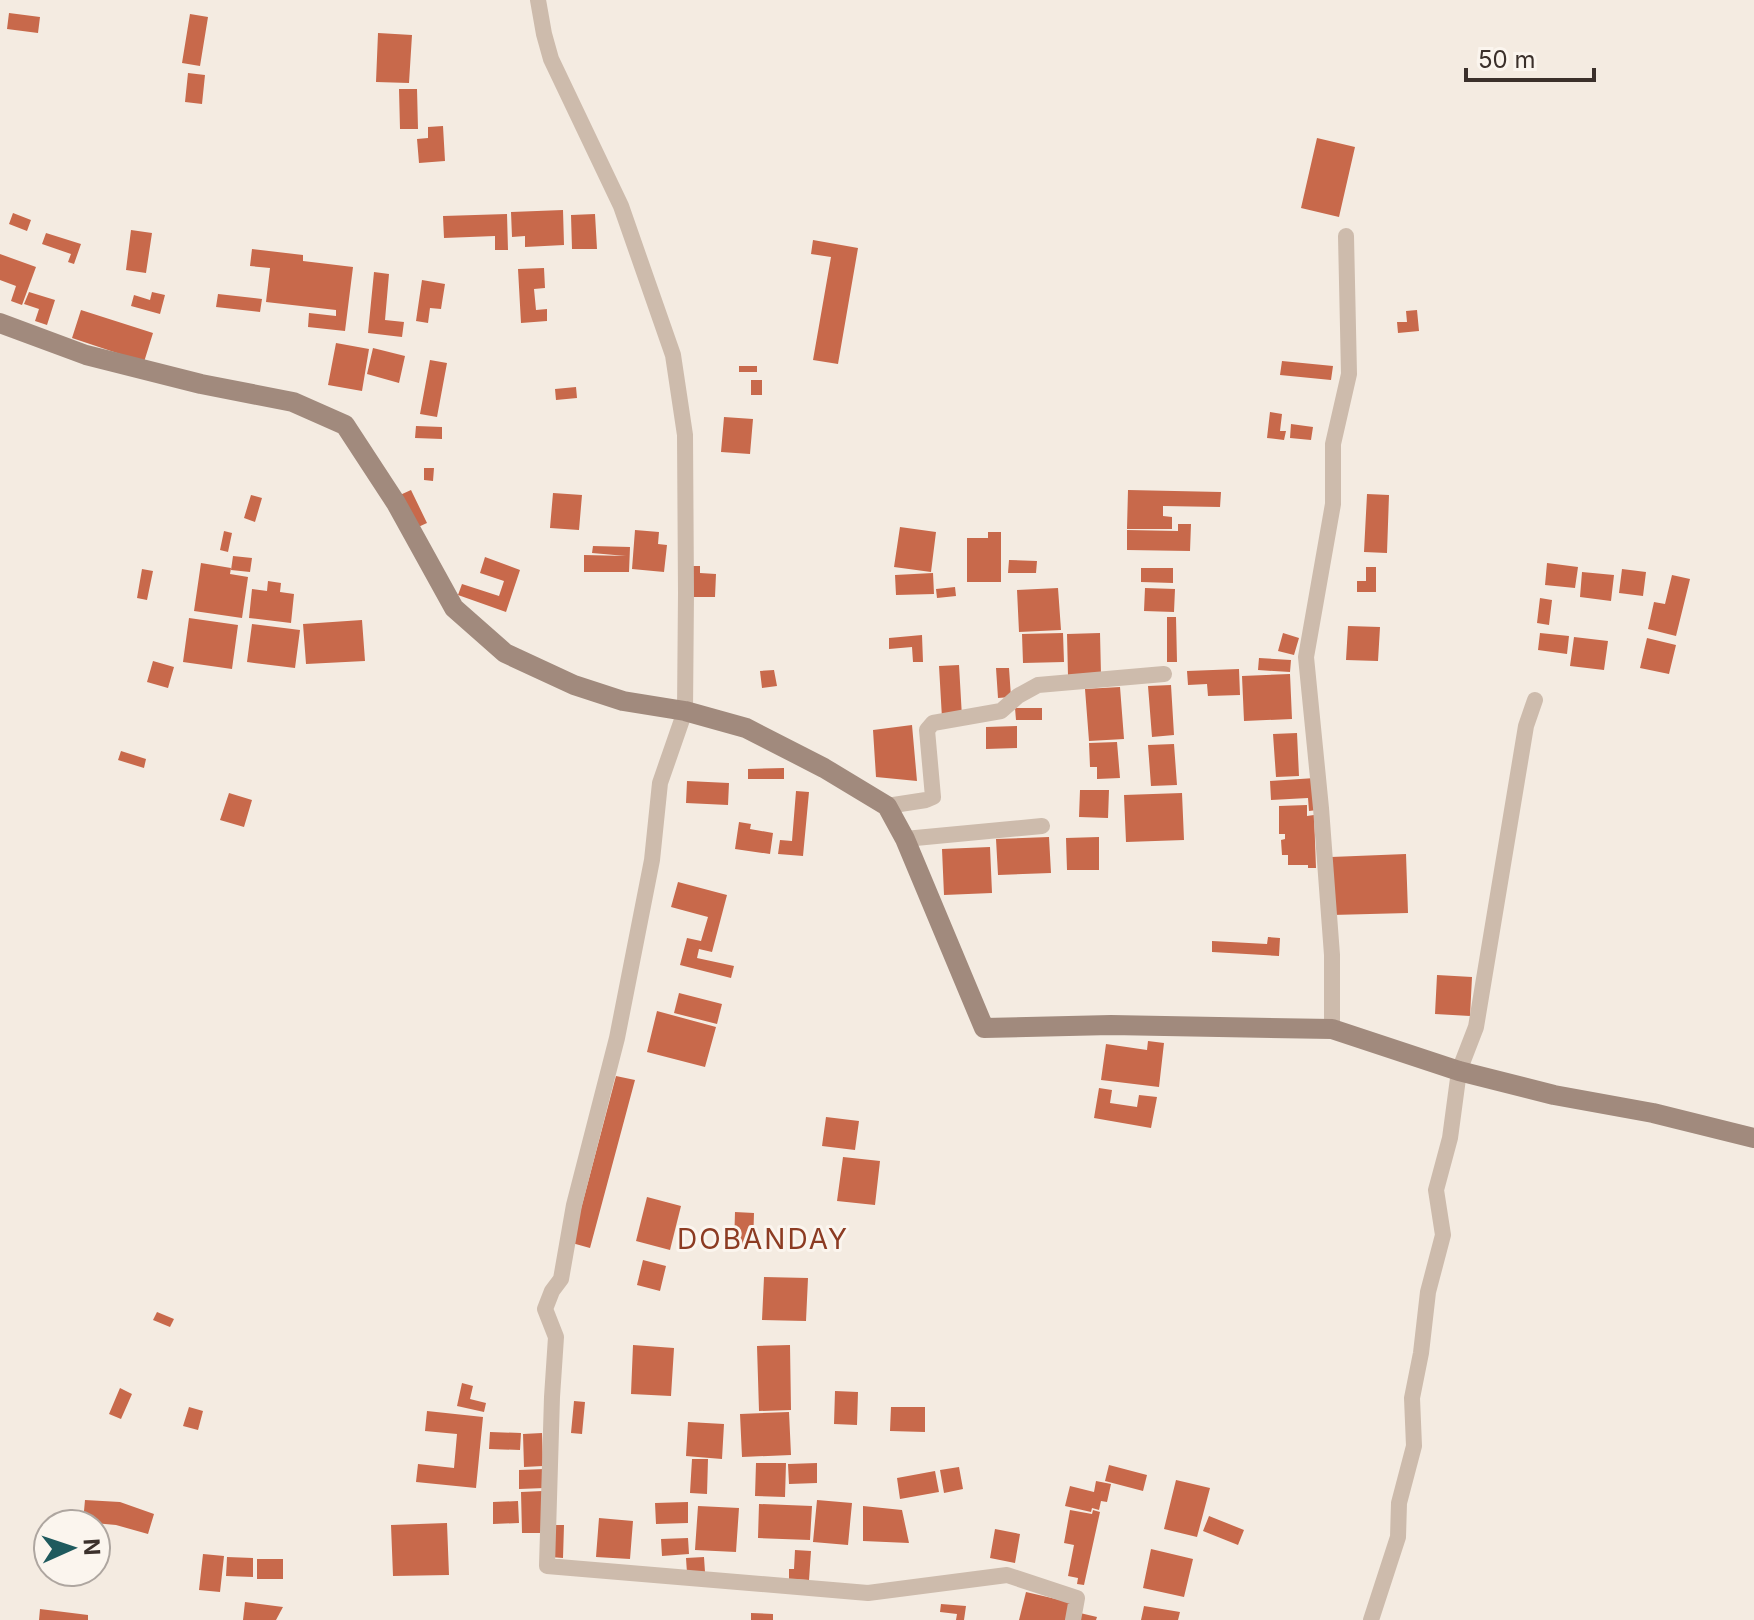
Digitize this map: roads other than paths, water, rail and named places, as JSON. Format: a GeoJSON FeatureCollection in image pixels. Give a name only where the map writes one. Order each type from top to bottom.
{"type":"FeatureCollection","features":[{"type":"Feature","properties":{"kind":"street"},"geometry":{"type":"LineString","coordinates":[[538,0],[551,59],[621,206],[673,355],[685,435],[685,711],[660,783],[652,860],[617,1038],[574,1205],[561,1279],[545,1309],[556,1337],[547,1566],[868,1593],[1007,1575],[1077,1598],[1073,1620]]}},
{"type":"Feature","properties":{"kind":"street"},"geometry":{"type":"LineString","coordinates":[[1332,1029],[1332,955],[1306,657],[1333,504],[1333,444],[1349,374],[1346,236]]}},
{"type":"Feature","properties":{"kind":"street"},"geometry":{"type":"LineString","coordinates":[[0,323],[86,355],[201,384],[293,402],[345,425],[396,503],[454,608],[505,653],[574,685],[623,701],[685,711],[746,728],[824,768],[887,806],[905,839],[984,1028],[1111,1025],[1332,1029],[1459,1071],[1754,1138]]}},
{"type":"Feature","properties":{"kind":"street"},"geometry":{"type":"LineString","coordinates":[[887,806],[933,797],[927,730],[933,723],[1001,711],[1018,696],[1038,685],[1164,674]]}},
{"type":"Feature","properties":{"kind":"street"},"geometry":{"type":"LineString","coordinates":[[1371,1620],[1398,1537],[1399,1503],[1414,1446],[1412,1398],[1428,1292],[1443,1235],[1436,1190],[1450,1138],[1459,1071],[1476,1027],[1526,726],[1535,700]]}},
{"type":"Feature","properties":{"kind":"street"},"geometry":{"type":"LineString","coordinates":[[905,839],[1042,826]]}},
{"type":"Feature","properties":{"kind":"district","name":"DOBANDAY"},"geometry":{"type":"Point","coordinates":[763,1239]}}]}
